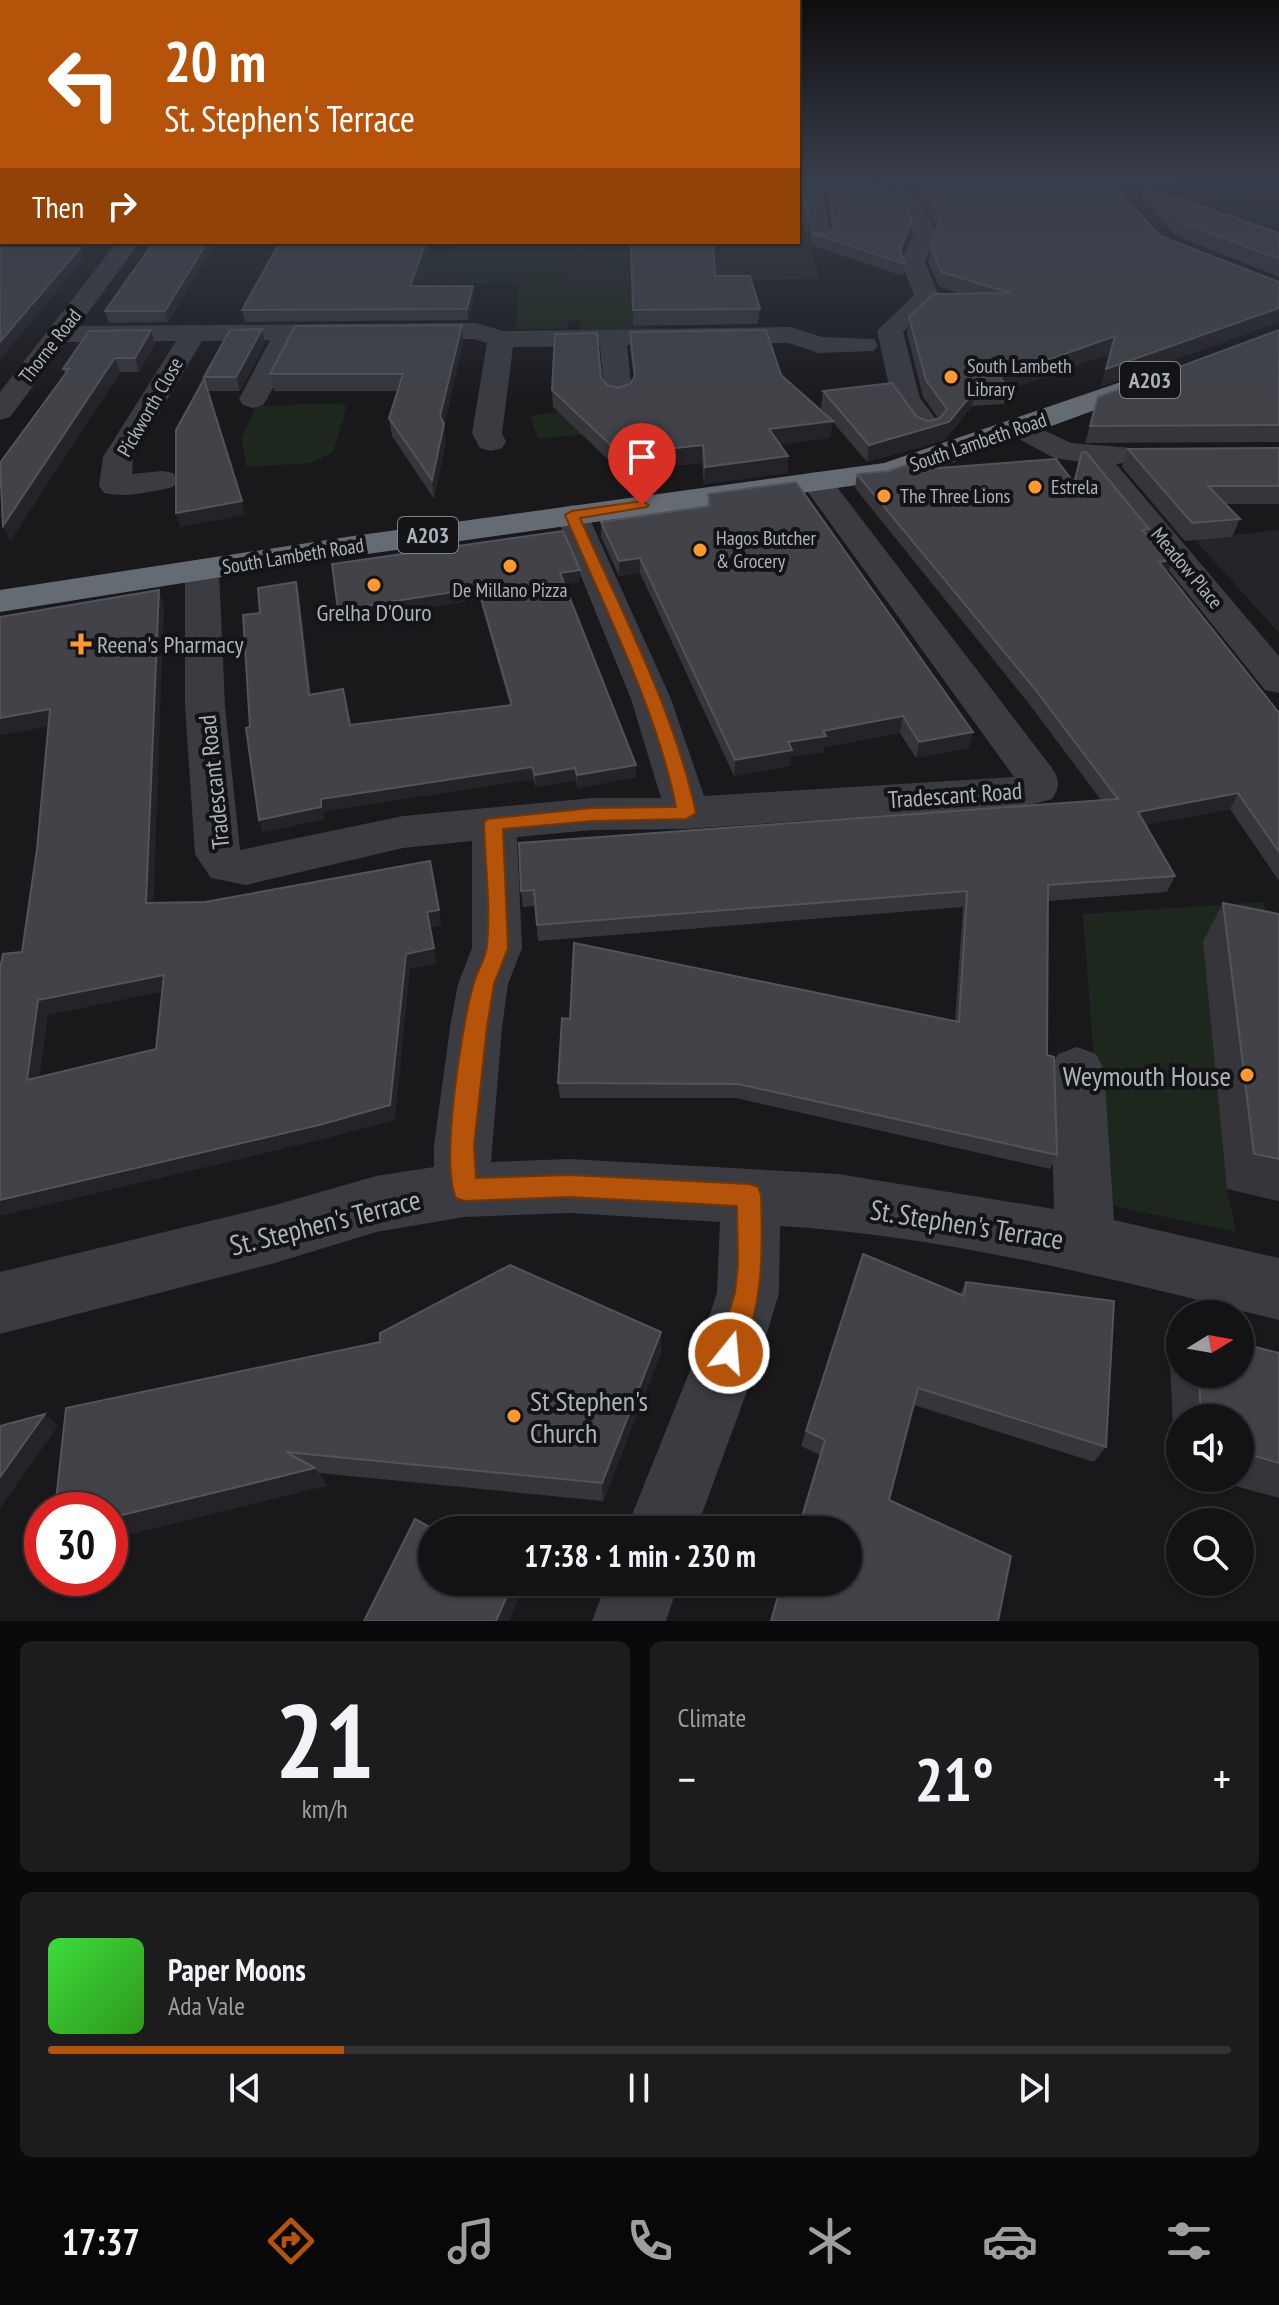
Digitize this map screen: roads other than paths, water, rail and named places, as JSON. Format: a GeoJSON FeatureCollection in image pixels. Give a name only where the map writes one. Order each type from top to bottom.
{"type":"FeatureCollection","features":[{"type":"Feature","properties":{"kind":"highway","name":"South Lambeth Road"},"geometry":{"type":"LineString","coordinates":[[0,601],[572,515],[886,472],[1020,428],[1176,370]]}},
{"type":"Feature","properties":{"kind":"street","name":"Thorne Road"},"geometry":{"type":"LineString","coordinates":[[0,411],[13,377],[59,334],[119,256]]}},
{"type":"Feature","properties":{"kind":"street"},"geometry":{"type":"LineString","coordinates":[[916,256],[913,262],[927,296],[890,331],[906,399],[926,426]]}},
{"type":"Feature","properties":{"kind":"street"},"geometry":{"type":"LineString","coordinates":[[59,334],[476,331],[501,339],[791,335],[819,345],[865,345]]}},
{"type":"Feature","properties":{"kind":"street"},"geometry":{"type":"LineString","coordinates":[[253,399],[288,332]]}},
{"type":"Feature","properties":{"kind":"street","name":"Pickworth Close"},"geometry":{"type":"LineString","coordinates":[[162,480],[115,486],[118,457],[194,333]]}},
{"type":"Feature","properties":{"kind":"street"},"geometry":{"type":"LineString","coordinates":[[613,337],[618,393]]}},
{"type":"Feature","properties":{"kind":"street"},"geometry":{"type":"LineString","coordinates":[[491,442],[487,433],[501,339]]}},
{"type":"Feature","properties":{"kind":"street"},"geometry":{"type":"LineString","coordinates":[[1020,428],[1065,452],[1093,456],[1145,455]]}},
{"type":"Feature","properties":{"kind":"street","name":"Meadow Place"},"geometry":{"type":"LineString","coordinates":[[1093,456],[1279,681]]}},
{"type":"Feature","properties":{"kind":"street","name":"Tradescant Road"},"geometry":{"type":"LineString","coordinates":[[202,570],[205,706],[218,854],[227,866],[246,868],[403,832],[494,823],[592,814],[686,813],[1037,788],[1037,778],[816,481]]}},
{"type":"Feature","properties":{"kind":"street"},"geometry":{"type":"LineString","coordinates":[[572,515],[656,712],[680,779],[686,813]]}},
{"type":"Feature","properties":{"kind":"street"},"geometry":{"type":"LineString","coordinates":[[464,1190],[462,1146],[476,1027],[483,984],[497,948],[494,823]]}},
{"type":"Feature","properties":{"kind":"street"},"geometry":{"type":"LineString","coordinates":[[1077,1070],[1085,1243]]}},
{"type":"Feature","properties":{"kind":"street","name":"St. Stephen's Terrace"},"geometry":{"type":"LineString","coordinates":[[0,1303],[275,1234],[376,1204],[464,1190],[570,1186],[838,1202],[1085,1243],[1279,1289]]}},
{"type":"Feature","properties":{"kind":"street"},"geometry":{"type":"LineString","coordinates":[[666,1516],[729,1353],[748,1293],[751,1264],[749,1195]]}},
{"type":"Feature","properties":{"kind":"street"},"geometry":{"type":"LineString","coordinates":[[629,1621],[638,1596]]}},
{"type":"Feature","properties":{"kind":"place","name":"South Lambeth Library"},"geometry":{"type":"Point","coordinates":[951,377]}},
{"type":"Feature","properties":{"kind":"place","name":"Estrela"},"geometry":{"type":"Point","coordinates":[1035,487]}},
{"type":"Feature","properties":{"kind":"place","name":"The Three Lions"},"geometry":{"type":"Point","coordinates":[884,496]}},
{"type":"Feature","properties":{"kind":"place","name":"Hagos Butcher & Grocery"},"geometry":{"type":"Point","coordinates":[700,550]}},
{"type":"Feature","properties":{"kind":"place","name":"De Millano Pizza"},"geometry":{"type":"Point","coordinates":[510,566]}},
{"type":"Feature","properties":{"kind":"place","name":"Grelha D'Ouro"},"geometry":{"type":"Point","coordinates":[374,585]}},
{"type":"Feature","properties":{"kind":"place","name":"Reena's Pharmacy"},"geometry":{"type":"Point","coordinates":[81,644]}},
{"type":"Feature","properties":{"kind":"place","name":"Weymouth House"},"geometry":{"type":"Point","coordinates":[1247,1075]}},
{"type":"Feature","properties":{"kind":"place","name":"St Stephen's Church"},"geometry":{"type":"Point","coordinates":[514,1416]}}]}
